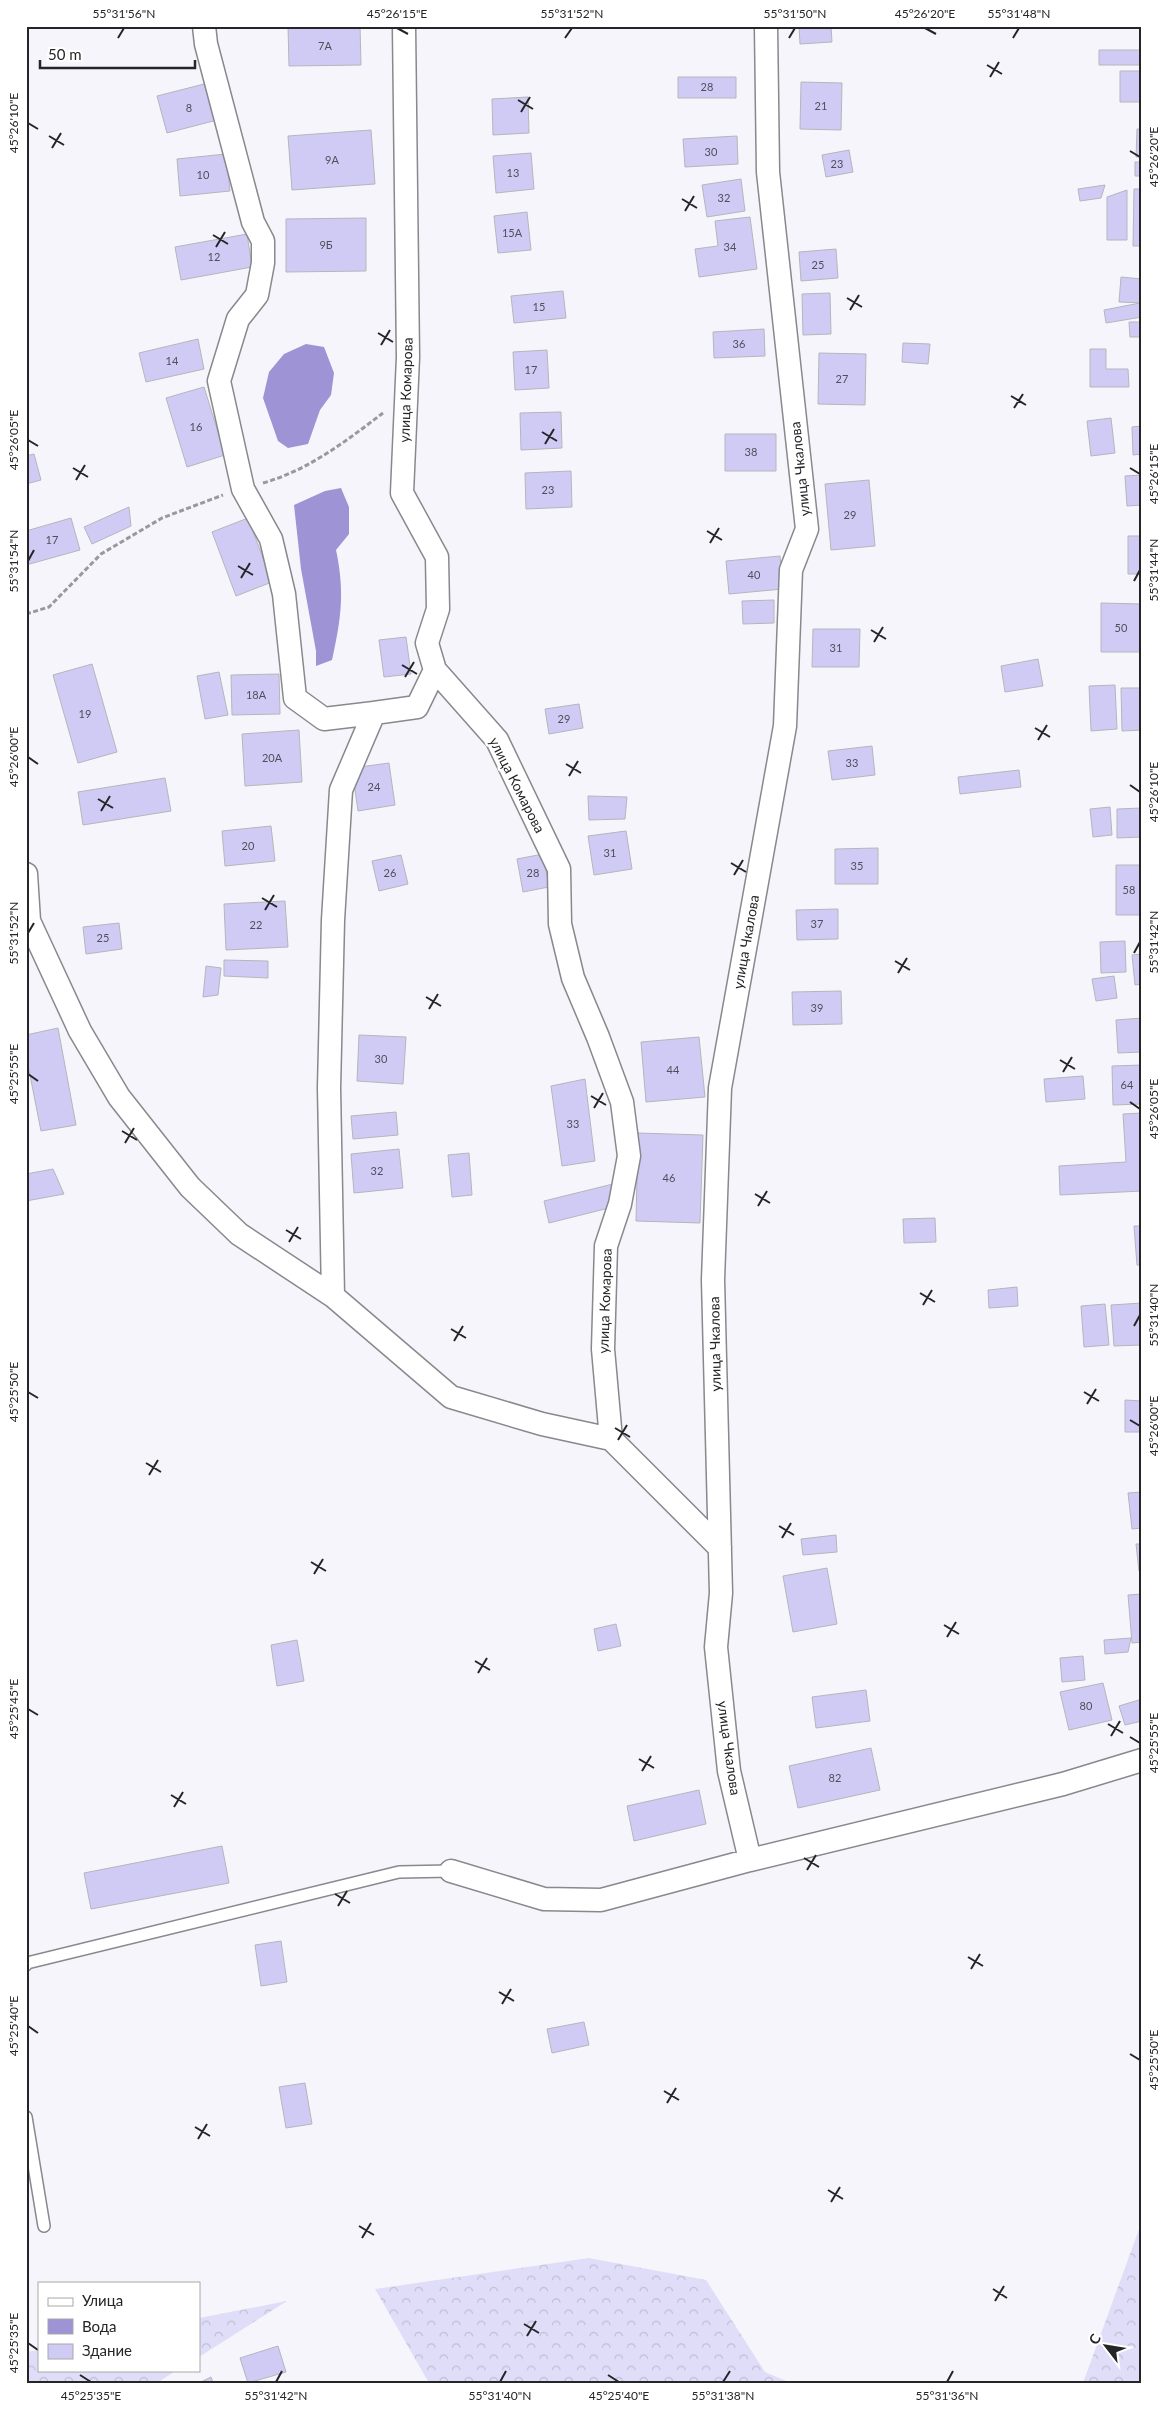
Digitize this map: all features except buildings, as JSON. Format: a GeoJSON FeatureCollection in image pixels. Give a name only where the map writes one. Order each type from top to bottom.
{"type":"FeatureCollection","features":[{"type":"Feature","properties":{"kind":"street"},"geometry":{"type":"LineString","coordinates":[[204,26],[206,44],[252,222],[264,241],[263,263],[257,295],[238,319],[219,381],[243,489],[272,539],[284,594],[295,698],[324,719],[416,707],[435,670]]}},
{"type":"Feature","properties":{"kind":"street","name":"улица Комарова"},"geometry":{"type":"LineString","coordinates":[[404,26],[408,357],[402,493],[437,557],[438,610],[427,643],[435,670],[497,740],[559,869],[560,924],[573,978],[622,1102],[629,1156],[620,1204],[606,1246],[605,1255],[603,1349],[612,1439]]}},
{"type":"Feature","properties":{"kind":"street","name":"улица Чкалова"},"geometry":{"type":"LineString","coordinates":[[750,1860],[729,1771],[716,1646],[721,1593],[713,1280],[720,1088],[785,726],[790,570],[807,529],[768,172],[766,26]]}},
{"type":"Feature","properties":{"kind":"street"},"geometry":{"type":"LineString","coordinates":[[333,1296],[329,1088],[333,920],[341,790],[374,713]]}},
{"type":"Feature","properties":{"kind":"street"},"geometry":{"type":"LineString","coordinates":[[26,874],[28,922],[80,1031],[119,1097],[190,1187],[239,1234],[333,1296],[451,1397],[542,1424],[612,1439],[720,1548]]}},
{"type":"Feature","properties":{"kind":"street"},"geometry":{"type":"LineString","coordinates":[[451,1871],[544,1899],[601,1900],[750,1860],[1063,1784],[1142,1760]]}},
{"type":"Feature","properties":{"kind":"lane"},"geometry":{"type":"LineString","coordinates":[[26,1965],[399,1872],[451,1871]]}},
{"type":"Feature","properties":{"kind":"lane"},"geometry":{"type":"LineString","coordinates":[[26,2117],[44,2226]]}},
{"type":"Feature","properties":{"kind":"path"},"geometry":{"type":"LineString","coordinates":[[26,614],[49,607],[101,554],[162,518],[243,489],[288,476],[336,449],[406,395]]}},
{"type":"Feature","properties":{"kind":"green space"},"geometry":{"type":"Polygon","coordinates":[[[1142,2221],[1142,2383],[1083,2383],[1142,2221]]]}},
{"type":"Feature","properties":{"kind":"green space"},"geometry":{"type":"Polygon","coordinates":[[[589,2258],[706,2280],[765,2372],[791,2383],[429,2383],[375,2289],[589,2258]]]}},
{"type":"Feature","properties":{"kind":"green space"},"geometry":{"type":"Polygon","coordinates":[[[287,2301],[200,2356],[200,2318],[287,2301]]]}},
{"type":"Feature","properties":{"kind":"green space"},"geometry":{"type":"Polygon","coordinates":[[[38,2350],[38,2372],[174,2372],[157,2383],[26,2383],[26,2352],[38,2350]]]}},
{"type":"Feature","properties":{"kind":"water"},"geometry":{"type":"Polygon","coordinates":[[[306,344],[324,347],[334,373],[331,395],[320,410],[308,444],[288,448],[278,441],[263,398],[269,372],[284,354],[306,344]]]}},
{"type":"Feature","properties":{"kind":"water"},"geometry":{"type":"Polygon","coordinates":[[[341,488],[349,507],[349,534],[336,550],[341,592],[340,618],[332,660],[316,666],[316,651],[301,569],[294,505],[325,491],[341,488]]]}}]}
